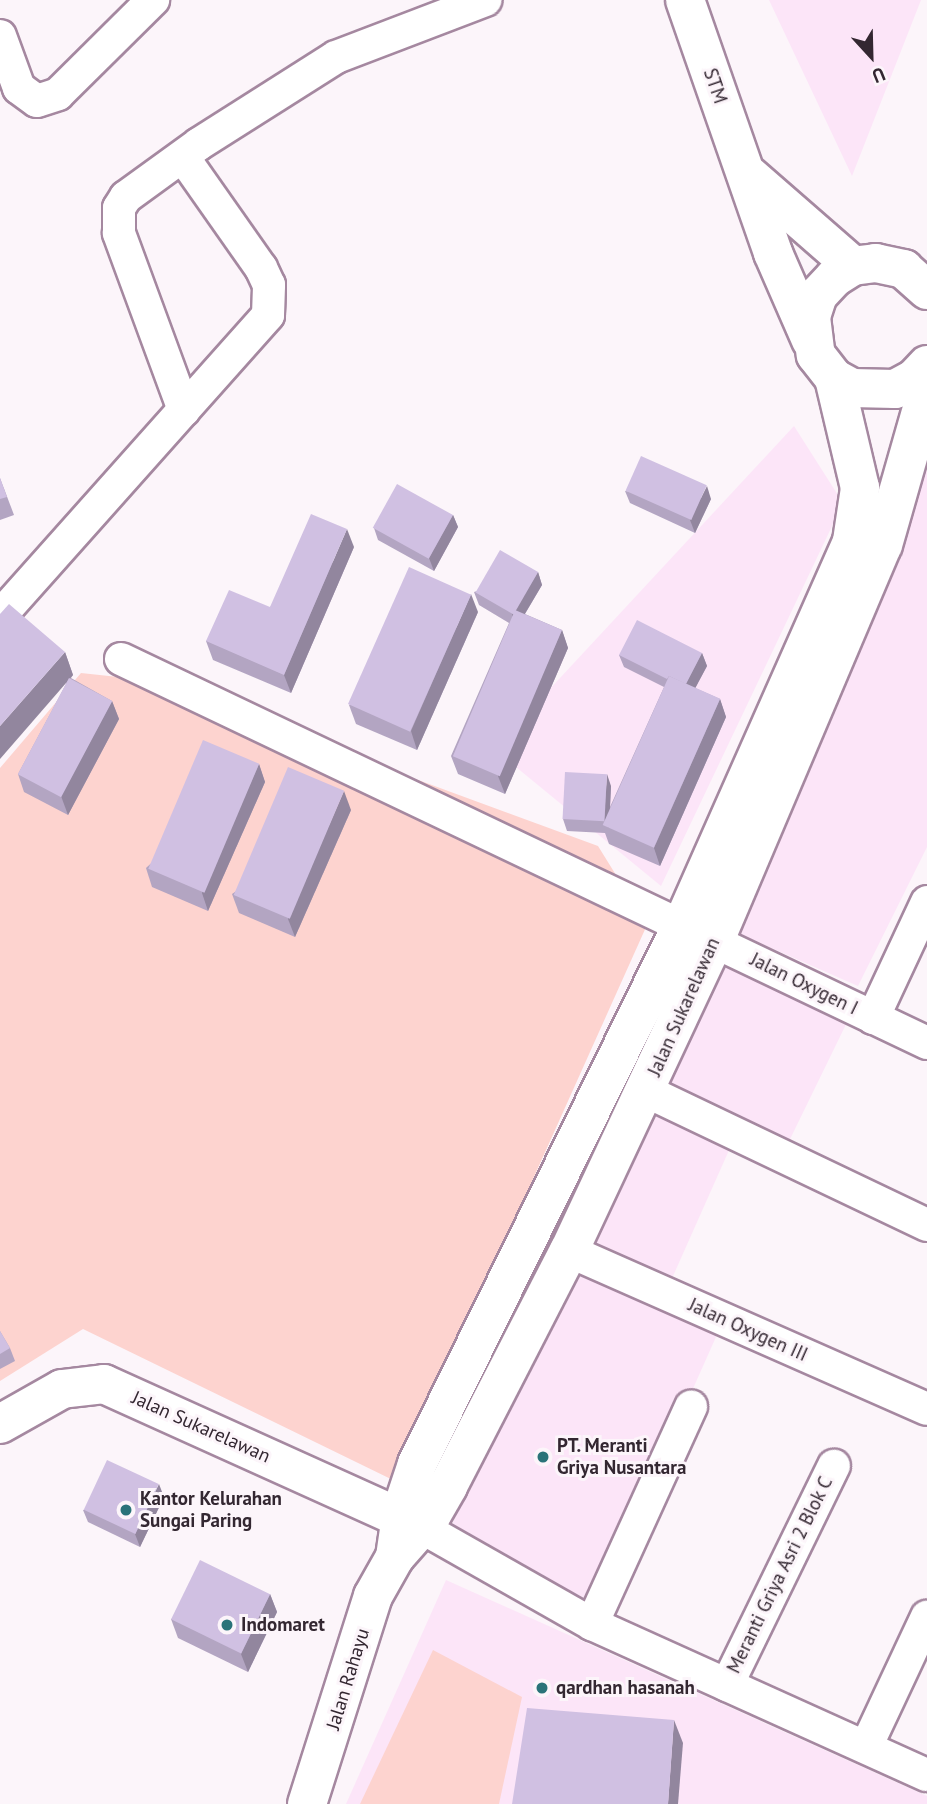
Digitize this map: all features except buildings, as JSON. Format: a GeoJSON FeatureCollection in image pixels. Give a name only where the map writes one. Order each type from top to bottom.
{"type":"FeatureCollection","features":[{"type":"Feature","properties":{"kind":"main road","name":"STM"},"geometry":{"type":"LineString","coordinates":[[685,0],[773,253],[811,340]]}},
{"type":"Feature","properties":{"kind":"main road"},"geometry":{"type":"LineString","coordinates":[[746,172],[853,266]]}},
{"type":"Feature","properties":{"kind":"main road"},"geometry":{"type":"LineString","coordinates":[[811,340],[811,317],[818,295],[834,278],[853,266],[876,263],[919,273]]}},
{"type":"Feature","properties":{"kind":"main road","name":"Jalan Sukarelawan"},"geometry":{"type":"LineString","coordinates":[[411,1522],[448,1486],[569,1251],[646,1091],[699,931],[852,541],[860,488],[834,378],[811,340]]}},
{"type":"Feature","properties":{"kind":"main road"},"geometry":{"type":"LineString","coordinates":[[834,378],[852,388],[874,392],[905,384],[927,365]]}},
{"type":"Feature","properties":{"kind":"main road","name":"Jalan Sukarelawan"},"geometry":{"type":"LineString","coordinates":[[395,1557],[411,1522],[417,1464],[699,931],[883,545],[926,399]]}},
{"type":"Feature","properties":{"kind":"main road","name":"Jalan Sukarelawan"},"geometry":{"type":"LineString","coordinates":[[0,1424],[62,1389],[104,1384],[411,1522]]}},
{"type":"Feature","properties":{"kind":"main road","name":"Jalan Rahayu"},"geometry":{"type":"LineString","coordinates":[[307,1804],[373,1596],[395,1557]]}},
{"type":"Feature","properties":{"kind":"street"},"geometry":{"type":"LineString","coordinates":[[0,36],[19,88],[37,101],[58,94],[153,0]]}},
{"type":"Feature","properties":{"kind":"street"},"geometry":{"type":"LineString","coordinates":[[184,410],[117,220],[126,197],[336,57],[485,0]]}},
{"type":"Feature","properties":{"kind":"street"},"geometry":{"type":"LineString","coordinates":[[0,617],[184,410],[260,329],[271,299],[261,268],[183,157]]}},
{"type":"Feature","properties":{"kind":"street","name":"Jalan Oxygen I"},"geometry":{"type":"LineString","coordinates":[[121,659],[699,931],[927,1043]]}},
{"type":"Feature","properties":{"kind":"street"},"geometry":{"type":"LineString","coordinates":[[873,1018],[927,902]]}},
{"type":"Feature","properties":{"kind":"street"},"geometry":{"type":"LineString","coordinates":[[646,1091],[927,1225]]}},
{"type":"Feature","properties":{"kind":"street","name":"Jalan Oxygen III"},"geometry":{"type":"LineString","coordinates":[[569,1251],[927,1409]]}},
{"type":"Feature","properties":{"kind":"street"},"geometry":{"type":"LineString","coordinates":[[592,1624],[691,1407]]}},
{"type":"Feature","properties":{"kind":"street","name":"Meranti Griya Asri 2 Blok C"},"geometry":{"type":"LineString","coordinates":[[727,1685],[834,1466]]}},
{"type":"Feature","properties":{"kind":"street"},"geometry":{"type":"LineString","coordinates":[[411,1522],[592,1624],[927,1775]]}},
{"type":"Feature","properties":{"kind":"street"},"geometry":{"type":"LineString","coordinates":[[866,1747],[927,1617]]}},
{"type":"Feature","properties":{"kind":"shaded area"},"geometry":{"type":"Polygon","coordinates":[[[769,0],[921,0],[852,176],[769,0]]]}},
{"type":"Feature","properties":{"kind":"shaded area"},"geometry":{"type":"Polygon","coordinates":[[[794,426],[843,503],[661,886],[494,749],[794,426]]]}},
{"type":"Feature","properties":{"kind":"shaded area"},"geometry":{"type":"Polygon","coordinates":[[[927,445],[927,847],[858,986],[730,930],[927,445]]]}},
{"type":"Feature","properties":{"kind":"shaded area"},"geometry":{"type":"Polygon","coordinates":[[[81,673],[146,680],[598,846],[647,925],[397,1482],[83,1329],[0,1381],[0,768],[81,673]]]}},
{"type":"Feature","properties":{"kind":"shaded area"},"geometry":{"type":"Polygon","coordinates":[[[711,959],[846,1025],[786,1147],[651,1081],[711,959]]]}},
{"type":"Feature","properties":{"kind":"shaded area"},"geometry":{"type":"Polygon","coordinates":[[[641,1107],[731,1147],[670,1282],[581,1242],[641,1107]]]}},
{"type":"Feature","properties":{"kind":"shaded area"},"geometry":{"type":"Polygon","coordinates":[[[567,1266],[718,1333],[597,1604],[447,1536],[567,1266]]]}},
{"type":"Feature","properties":{"kind":"shaded area","name":"qardhan hasanah"},"geometry":{"type":"Polygon","coordinates":[[[446,1580],[927,1796],[927,1804],[346,1804],[446,1580]]]}},
{"type":"Feature","properties":{"kind":"shaded area"},"geometry":{"type":"Polygon","coordinates":[[[433,1650],[522,1697],[499,1804],[360,1804],[433,1650]]]}},
{"type":"Feature","properties":{"kind":"place","name":"PT. Meranti Griya Nusantara"},"geometry":{"type":"Point","coordinates":[543,1457]}},
{"type":"Feature","properties":{"kind":"place","name":"Kantor Kelurahan Sungai Paring"},"geometry":{"type":"Point","coordinates":[126,1510]}},
{"type":"Feature","properties":{"kind":"place","name":"Indomaret"},"geometry":{"type":"Point","coordinates":[227,1625]}},
{"type":"Feature","properties":{"kind":"place","name":"qardhan hasanah"},"geometry":{"type":"Point","coordinates":[542,1688]}}]}
